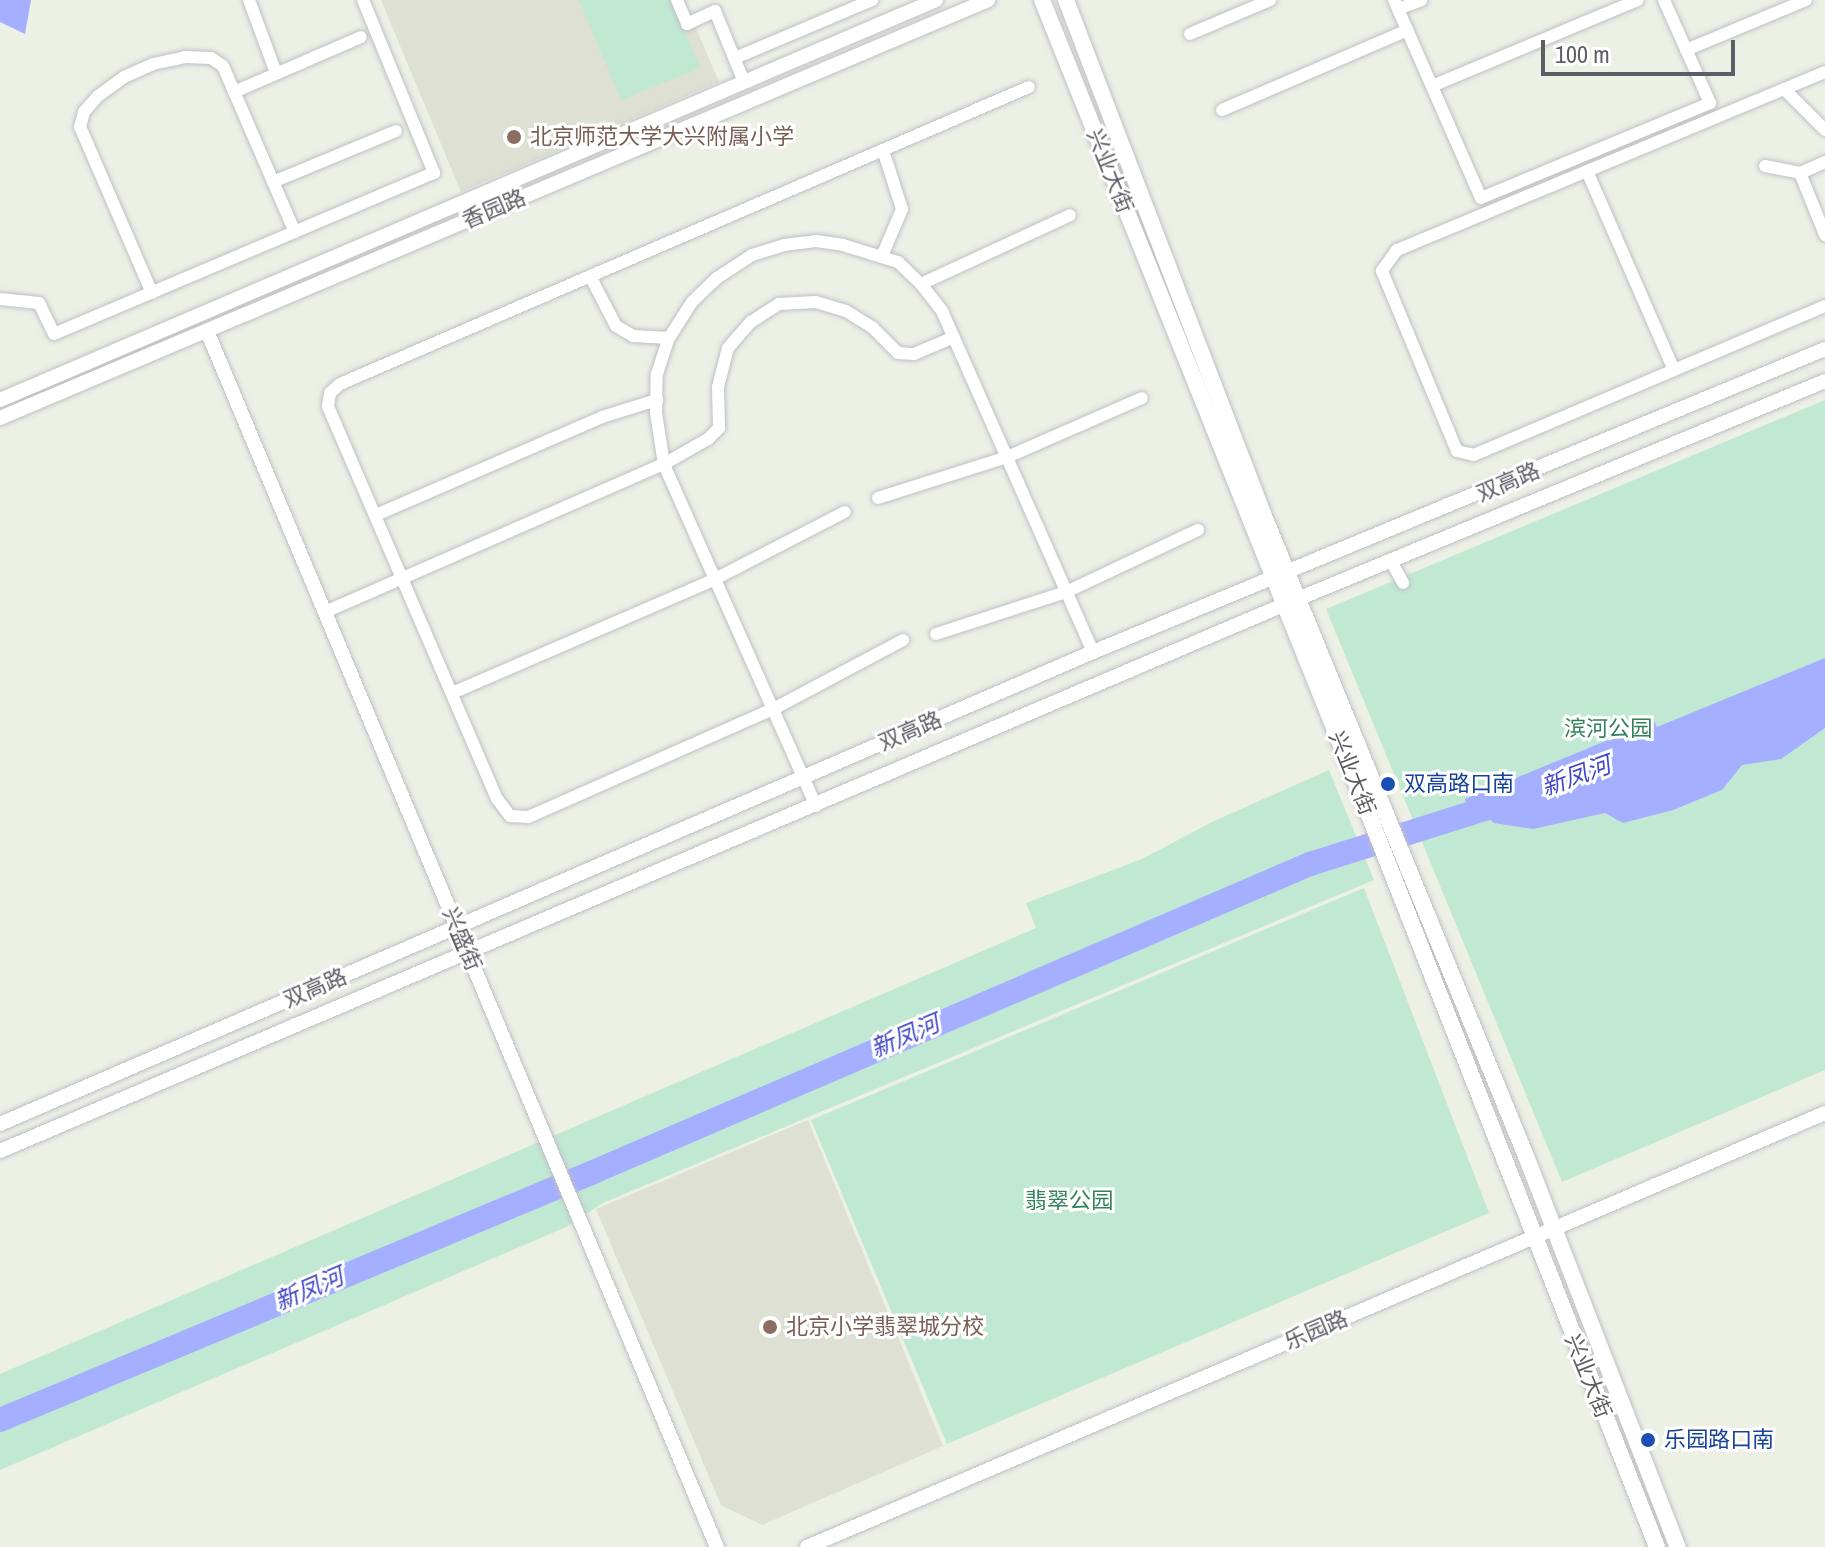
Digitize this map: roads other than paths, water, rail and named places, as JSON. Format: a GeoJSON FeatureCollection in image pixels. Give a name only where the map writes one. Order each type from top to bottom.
{"type":"FeatureCollection","features":[{"type":"Feature","properties":{"kind":"main road","name":"兴业大街"},"geometry":{"type":"LineString","coordinates":[[1042,0],[1394,857],[1554,1228],[1678,1547]]}},
{"type":"Feature","properties":{"kind":"main road","name":"兴业大街"},"geometry":{"type":"LineString","coordinates":[[1066,0],[1280,577]]}},
{"type":"Feature","properties":{"kind":"main road","name":"兴业大街"},"geometry":{"type":"LineString","coordinates":[[1394,857],[1533,1237],[1657,1547]]}},
{"type":"Feature","properties":{"kind":"street"},"geometry":{"type":"LineString","coordinates":[[249,0],[276,73]]}},
{"type":"Feature","properties":{"kind":"street"},"geometry":{"type":"LineString","coordinates":[[0,299],[39,303],[54,334],[434,173],[363,0]]}},
{"type":"Feature","properties":{"kind":"street"},"geometry":{"type":"LineString","coordinates":[[677,0],[687,24],[715,11],[744,82]]}},
{"type":"Feature","properties":{"kind":"street"},"geometry":{"type":"LineString","coordinates":[[735,58],[872,0]]}},
{"type":"Feature","properties":{"kind":"street","name":"香园路"},"geometry":{"type":"LineString","coordinates":[[0,400],[936,0]]}},
{"type":"Feature","properties":{"kind":"street","name":"香园路"},"geometry":{"type":"LineString","coordinates":[[0,418],[988,0]]}},
{"type":"Feature","properties":{"kind":"street"},"geometry":{"type":"LineString","coordinates":[[1190,34],[1270,0]]}},
{"type":"Feature","properties":{"kind":"street"},"geometry":{"type":"LineString","coordinates":[[1421,0],[1396,5],[1481,198],[1710,103],[1664,0]]}},
{"type":"Feature","properties":{"kind":"street"},"geometry":{"type":"LineString","coordinates":[[1432,86],[1638,0]]}},
{"type":"Feature","properties":{"kind":"street"},"geometry":{"type":"LineString","coordinates":[[1686,50],[1806,0]]}},
{"type":"Feature","properties":{"kind":"street"},"geometry":{"type":"LineString","coordinates":[[1222,110],[1408,30]]}},
{"type":"Feature","properties":{"kind":"street"},"geometry":{"type":"LineString","coordinates":[[234,92],[361,37]]}},
{"type":"Feature","properties":{"kind":"street"},"geometry":{"type":"LineString","coordinates":[[152,293],[80,127],[84,112],[98,96],[124,77],[153,64],[185,57],[211,58],[223,66],[295,232]]}},
{"type":"Feature","properties":{"kind":"street"},"geometry":{"type":"LineString","coordinates":[[1825,72],[1397,250],[1382,271],[1457,451],[1474,455],[1825,306]]}},
{"type":"Feature","properties":{"kind":"street"},"geometry":{"type":"LineString","coordinates":[[903,640],[773,709],[528,817],[510,816],[497,799],[328,406],[330,393],[340,384],[1029,87]]}},
{"type":"Feature","properties":{"kind":"street"},"geometry":{"type":"LineString","coordinates":[[1784,89],[1825,130]]}},
{"type":"Feature","properties":{"kind":"street"},"geometry":{"type":"LineString","coordinates":[[273,182],[396,131]]}},
{"type":"Feature","properties":{"kind":"street"},"geometry":{"type":"LineString","coordinates":[[882,256],[902,209],[883,150]]}},
{"type":"Feature","properties":{"kind":"street"},"geometry":{"type":"LineString","coordinates":[[1765,166],[1800,173],[1825,162]]}},
{"type":"Feature","properties":{"kind":"street"},"geometry":{"type":"LineString","coordinates":[[1587,171],[1674,370]]}},
{"type":"Feature","properties":{"kind":"street"},"geometry":{"type":"LineString","coordinates":[[1800,173],[1825,235]]}},
{"type":"Feature","properties":{"kind":"street"},"geometry":{"type":"LineString","coordinates":[[921,284],[1070,215]]}},
{"type":"Feature","properties":{"kind":"street"},"geometry":{"type":"LineString","coordinates":[[816,806],[664,464],[657,374],[669,338],[692,302],[717,278],[752,255],[784,245],[816,241],[898,262],[921,284],[942,311],[1093,652]]}},
{"type":"Feature","properties":{"kind":"street"},"geometry":{"type":"LineString","coordinates":[[590,276],[616,326],[633,336],[669,338]]}},
{"type":"Feature","properties":{"kind":"street"},"geometry":{"type":"LineString","coordinates":[[325,612],[664,464],[708,439],[719,428],[718,387],[728,348],[751,322],[779,304],[816,302],[846,311],[873,328],[898,353],[914,354],[954,337]]}},
{"type":"Feature","properties":{"kind":"street","name":"兴盛街"},"geometry":{"type":"LineString","coordinates":[[207,331],[717,1547]]}},
{"type":"Feature","properties":{"kind":"street","name":"双高路"},"geometry":{"type":"LineString","coordinates":[[0,1124],[1093,652],[1825,349]]}},
{"type":"Feature","properties":{"kind":"street","name":"双高路"},"geometry":{"type":"LineString","coordinates":[[0,1151],[1291,602],[1825,381]]}},
{"type":"Feature","properties":{"kind":"street"},"geometry":{"type":"LineString","coordinates":[[878,498],[1007,457],[1142,398]]}},
{"type":"Feature","properties":{"kind":"street"},"geometry":{"type":"LineString","coordinates":[[376,515],[602,417],[657,400]]}},
{"type":"Feature","properties":{"kind":"street"},"geometry":{"type":"LineString","coordinates":[[452,693],[715,579],[845,512]]}},
{"type":"Feature","properties":{"kind":"street"},"geometry":{"type":"LineString","coordinates":[[936,634],[1066,592],[1198,530]]}},
{"type":"Feature","properties":{"kind":"street"},"geometry":{"type":"LineString","coordinates":[[1391,561],[1403,583]]}},
{"type":"Feature","properties":{"kind":"street","name":"乐园路"},"geometry":{"type":"LineString","coordinates":[[807,1547],[1825,1113]]}},
{"type":"Feature","properties":{"kind":"water"},"geometry":{"type":"Polygon","coordinates":[[[0,0],[31,0],[25,34],[0,22],[0,0]]]}},
{"type":"Feature","properties":{"kind":"water"},"geometry":{"type":"Polygon","coordinates":[[[1825,658],[1825,728],[1781,759],[1742,765],[1722,790],[1673,810],[1623,823],[1605,813],[1533,829],[1494,823],[1483,813],[1472,817],[1465,799],[1654,721],[1657,727],[1825,658]]]}},
{"type":"Feature","properties":{"kind":"waterway","name":"新凤河"},"geometry":{"type":"LineString","coordinates":[[0,1420],[591,1173],[1310,864],[1503,803]]}},
{"type":"Feature","properties":{"kind":"place","name":"北京师范大学大兴附属小学"},"geometry":{"type":"Point","coordinates":[514,137]}},
{"type":"Feature","properties":{"kind":"place","name":"双高路口南"},"geometry":{"type":"Point","coordinates":[1388,784]}},
{"type":"Feature","properties":{"kind":"place","name":"北京小学翡翠城分校"},"geometry":{"type":"Point","coordinates":[770,1327]}},
{"type":"Feature","properties":{"kind":"place","name":"乐园路口南"},"geometry":{"type":"Point","coordinates":[1648,1440]}},
{"type":"Feature","properties":{"kind":"park label","name":"滨河公园"},"geometry":{"type":"Point","coordinates":[1608,729]}},
{"type":"Feature","properties":{"kind":"park label","name":"翡翠公园"},"geometry":{"type":"Point","coordinates":[1069,1201]}}]}
